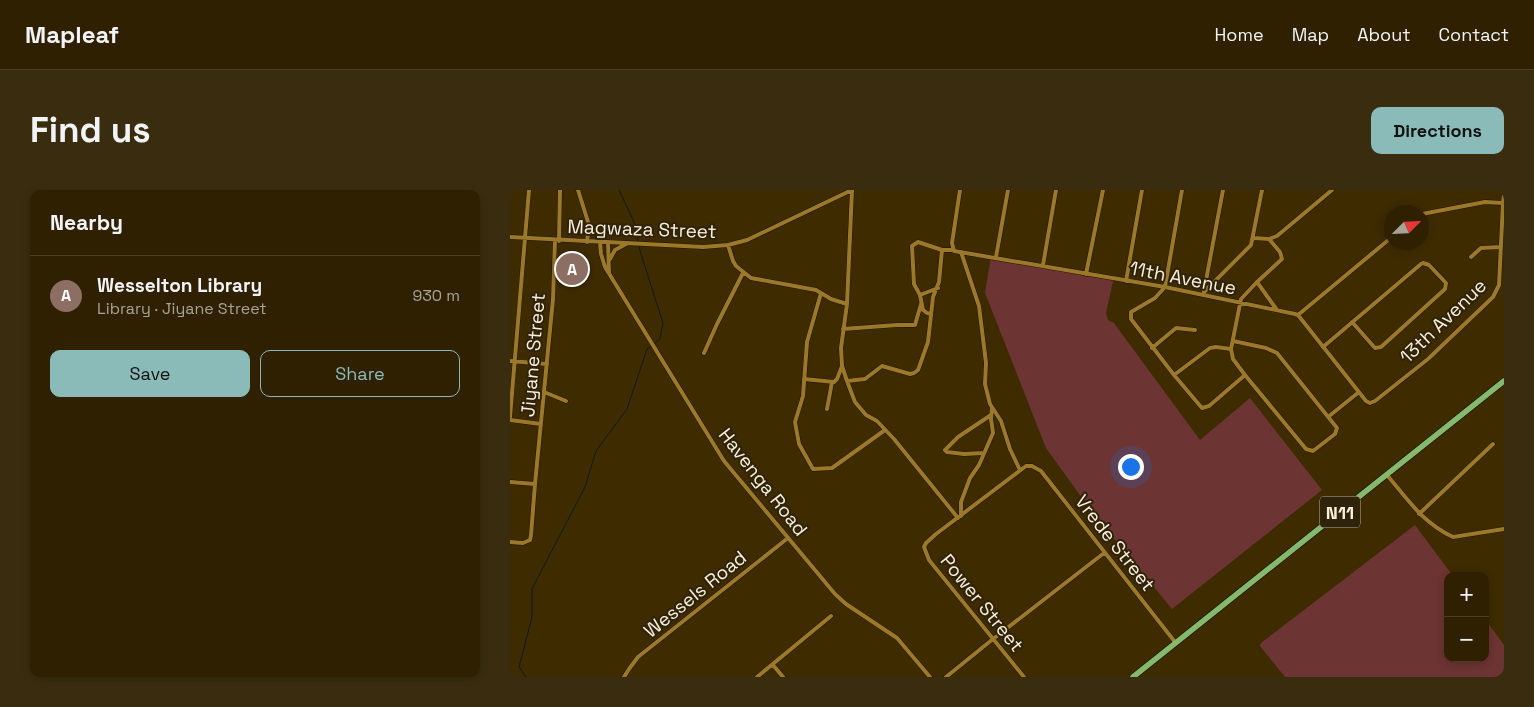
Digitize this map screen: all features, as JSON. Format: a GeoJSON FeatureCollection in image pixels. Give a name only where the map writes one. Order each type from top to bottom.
{"type":"FeatureCollection","features":[{"type":"Feature","properties":{"kind":"highway","name":"N11"},"geometry":{"type":"LineString","coordinates":[[1133,677],[1504,381]]}},
{"type":"Feature","properties":{"kind":"street"},"geometry":{"type":"LineString","coordinates":[[529,190],[526,238],[512,361],[510,418],[540,424]]}},
{"type":"Feature","properties":{"kind":"street","name":"Jiyane Street"},"geometry":{"type":"LineString","coordinates":[[510,542],[523,543],[528,541],[531,538],[532,531],[534,484],[554,299],[560,190]]}},
{"type":"Feature","properties":{"kind":"street"},"geometry":{"type":"LineString","coordinates":[[578,190],[590,229],[587,242]]}},
{"type":"Feature","properties":{"kind":"street"},"geometry":{"type":"LineString","coordinates":[[852,190],[847,304],[841,348],[842,366],[855,402],[865,414],[873,417],[885,430],[960,517]]}},
{"type":"Feature","properties":{"kind":"street","name":"Magwaza Street"},"geometry":{"type":"LineString","coordinates":[[510,237],[645,245],[728,246],[766,232],[852,190]]}},
{"type":"Feature","properties":{"kind":"street"},"geometry":{"type":"LineString","coordinates":[[952,248],[960,190]]}},
{"type":"Feature","properties":{"kind":"street"},"geometry":{"type":"LineString","coordinates":[[996,257],[1008,190]]}},
{"type":"Feature","properties":{"kind":"street"},"geometry":{"type":"LineString","coordinates":[[1043,265],[1056,190]]}},
{"type":"Feature","properties":{"kind":"street"},"geometry":{"type":"LineString","coordinates":[[1086,274],[1103,190]]}},
{"type":"Feature","properties":{"kind":"street"},"geometry":{"type":"LineString","coordinates":[[1126,281],[1142,190]]}},
{"type":"Feature","properties":{"kind":"street"},"geometry":{"type":"LineString","coordinates":[[1182,190],[1165,287],[1155,298],[1130,314],[1132,322],[1201,407],[1205,408],[1245,375]]}},
{"type":"Feature","properties":{"kind":"street"},"geometry":{"type":"LineString","coordinates":[[1204,294],[1223,190]]}},
{"type":"Feature","properties":{"kind":"street"},"geometry":{"type":"LineString","coordinates":[[1204,294],[1249,249],[1254,238],[1262,190]]}},
{"type":"Feature","properties":{"kind":"street"},"geometry":{"type":"LineString","coordinates":[[1254,238],[1269,239],[1279,235],[1332,190]]}},
{"type":"Feature","properties":{"kind":"street","name":"13th Avenue"},"geometry":{"type":"LineString","coordinates":[[1359,392],[1366,401],[1375,401],[1428,359],[1496,294],[1499,285],[1504,195]]}},
{"type":"Feature","properties":{"kind":"street"},"geometry":{"type":"LineString","coordinates":[[1429,213],[1485,202],[1503,203]]}},
{"type":"Feature","properties":{"kind":"street"},"geometry":{"type":"LineString","coordinates":[[1233,342],[1266,348],[1277,353],[1337,428],[1336,433],[1315,450],[1308,450],[1233,359],[1231,349],[1240,302],[1243,296],[1282,258],[1269,239]]}},
{"type":"Feature","properties":{"kind":"street","name":"Havenga Road"},"geometry":{"type":"LineString","coordinates":[[600,242],[603,261],[609,273],[724,461],[841,600],[897,638],[930,677]]}},
{"type":"Feature","properties":{"kind":"street","name":"11th Avenue"},"geometry":{"type":"LineString","coordinates":[[920,296],[913,280],[911,254],[913,244],[918,242],[942,250],[952,248],[961,252],[1204,294],[1298,315]]}},
{"type":"Feature","properties":{"kind":"street"},"geometry":{"type":"LineString","coordinates":[[608,243],[609,273]]}},
{"type":"Feature","properties":{"kind":"street"},"geometry":{"type":"LineString","coordinates":[[609,261],[615,250],[626,244]]}},
{"type":"Feature","properties":{"kind":"street"},"geometry":{"type":"LineString","coordinates":[[1328,417],[1359,392],[1298,315],[1384,244]]}},
{"type":"Feature","properties":{"kind":"street"},"geometry":{"type":"LineString","coordinates":[[728,246],[732,261],[743,273],[757,280],[816,290],[831,299],[847,304]]}},
{"type":"Feature","properties":{"kind":"street"},"geometry":{"type":"LineString","coordinates":[[1470,257],[1481,248],[1501,247]]}},
{"type":"Feature","properties":{"kind":"street"},"geometry":{"type":"LineString","coordinates":[[847,381],[865,379],[884,366],[912,374],[916,372],[927,347],[933,297],[938,288],[942,250]]}},
{"type":"Feature","properties":{"kind":"street"},"geometry":{"type":"LineString","coordinates":[[960,517],[1020,470],[1010,449],[1001,420],[990,404],[985,384],[987,370],[980,306],[961,252]]}},
{"type":"Feature","properties":{"kind":"street"},"geometry":{"type":"LineString","coordinates":[[1323,346],[1422,263],[1430,265],[1446,283],[1445,290],[1381,348],[1375,348],[1352,322]]}},
{"type":"Feature","properties":{"kind":"street"},"geometry":{"type":"LineString","coordinates":[[704,353],[743,273]]}},
{"type":"Feature","properties":{"kind":"street"},"geometry":{"type":"LineString","coordinates":[[1257,282],[1277,310]]}},
{"type":"Feature","properties":{"kind":"street"},"geometry":{"type":"LineString","coordinates":[[931,314],[925,312],[920,296],[938,288]]}},
{"type":"Feature","properties":{"kind":"street"},"geometry":{"type":"LineString","coordinates":[[821,293],[807,342],[803,396],[796,416],[796,428],[802,450],[813,469],[832,468],[885,430]]}},
{"type":"Feature","properties":{"kind":"street"},"geometry":{"type":"LineString","coordinates":[[843,329],[897,325],[915,326],[921,304]]}},
{"type":"Feature","properties":{"kind":"street"},"geometry":{"type":"LineString","coordinates":[[1152,348],[1176,328],[1195,330]]}},
{"type":"Feature","properties":{"kind":"street"},"geometry":{"type":"LineString","coordinates":[[1174,375],[1210,348],[1231,349]]}},
{"type":"Feature","properties":{"kind":"street"},"geometry":{"type":"LineString","coordinates":[[512,361],[546,364]]}},
{"type":"Feature","properties":{"kind":"street"},"geometry":{"type":"LineString","coordinates":[[804,379],[836,381],[842,366]]}},
{"type":"Feature","properties":{"kind":"street"},"geometry":{"type":"LineString","coordinates":[[827,409],[832,382]]}},
{"type":"Feature","properties":{"kind":"street"},"geometry":{"type":"LineString","coordinates":[[544,392],[566,401]]}},
{"type":"Feature","properties":{"kind":"street"},"geometry":{"type":"LineString","coordinates":[[960,517],[961,502],[970,478],[979,465],[994,432],[991,415],[992,408]]}},
{"type":"Feature","properties":{"kind":"street"},"geometry":{"type":"LineString","coordinates":[[984,453],[957,454],[945,450],[958,437],[991,415]]}},
{"type":"Feature","properties":{"kind":"street"},"geometry":{"type":"LineString","coordinates":[[1419,514],[1493,444]]}},
{"type":"Feature","properties":{"kind":"street","name":"Vrede Street"},"geometry":{"type":"LineString","coordinates":[[1020,470],[1030,466],[1036,467],[1041,471],[1175,642]]}},
{"type":"Feature","properties":{"kind":"street"},"geometry":{"type":"LineString","coordinates":[[1387,475],[1419,514],[1436,528],[1453,537],[1504,529]]}},
{"type":"Feature","properties":{"kind":"street"},"geometry":{"type":"LineString","coordinates":[[510,482],[534,484]]}},
{"type":"Feature","properties":{"kind":"street","name":"Power Street"},"geometry":{"type":"LineString","coordinates":[[960,517],[926,543],[925,551],[929,560],[1024,677]]}},
{"type":"Feature","properties":{"kind":"street","name":"Wessels Road"},"geometry":{"type":"LineString","coordinates":[[624,677],[638,657],[788,538]]}},
{"type":"Feature","properties":{"kind":"street"},"geometry":{"type":"LineString","coordinates":[[946,677],[1104,552]]}},
{"type":"Feature","properties":{"kind":"street"},"geometry":{"type":"LineString","coordinates":[[757,677],[831,616]]}},
{"type":"Feature","properties":{"kind":"street"},"geometry":{"type":"LineString","coordinates":[[773,665],[783,677]]}},
{"type":"Feature","properties":{"kind":"shaded area"},"geometry":{"type":"Polygon","coordinates":[[[991,256],[1114,277],[1106,313],[1108,320],[1114,323],[1200,440],[1250,398],[1322,490],[1172,609],[1095,516],[1046,448],[985,293],[991,256]]]}},
{"type":"Feature","properties":{"kind":"shaded area"},"geometry":{"type":"Polygon","coordinates":[[[1415,525],[1450,572],[1444,572],[1444,662],[1489,662],[1489,624],[1504,645],[1504,677],[1285,677],[1260,646],[1261,643],[1415,525]]]}},
{"type":"Feature","properties":{"kind":"waterway"},"geometry":{"type":"LineString","coordinates":[[619,190],[634,222],[640,251],[663,323],[660,339],[654,344]]}},
{"type":"Feature","properties":{"kind":"waterway"},"geometry":{"type":"LineString","coordinates":[[526,677],[519,667],[532,617],[532,589],[585,487],[596,451],[627,409],[647,349],[651,346]]}},
{"type":"Feature","properties":{"kind":"place","name":"Wesselton Library"},"geometry":{"type":"Point","coordinates":[572,269]}}]}
